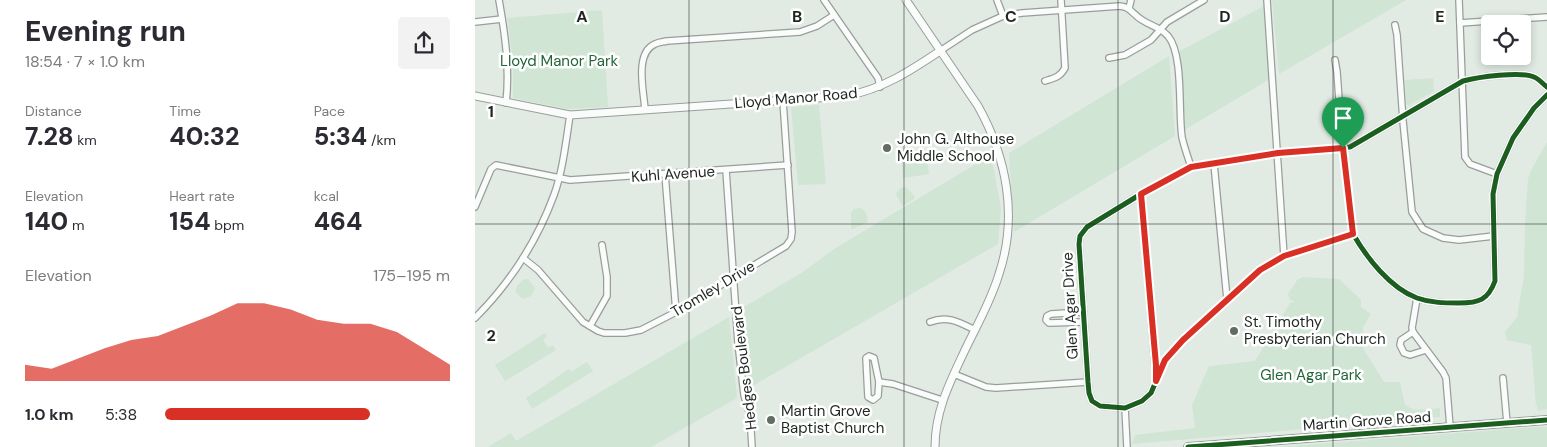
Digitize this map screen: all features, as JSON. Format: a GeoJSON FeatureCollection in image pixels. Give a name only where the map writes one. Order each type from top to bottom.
{"type":"FeatureCollection","features":[{"type":"Feature","properties":{"kind":"main road","name":"Martin Grove Road"},"geometry":{"type":"LineString","coordinates":[[1188,447],[1547,420]]}},
{"type":"Feature","properties":{"kind":"street"},"geometry":{"type":"LineString","coordinates":[[499,0],[507,59],[505,102]]}},
{"type":"Feature","properties":{"kind":"street"},"geometry":{"type":"LineString","coordinates":[[824,0],[878,78],[880,86]]}},
{"type":"Feature","properties":{"kind":"street"},"geometry":{"type":"LineString","coordinates":[[906,0],[986,120],[998,148],[1006,181],[1009,211],[1005,254],[992,294],[942,400],[937,422],[935,447]]}},
{"type":"Feature","properties":{"kind":"street"},"geometry":{"type":"LineString","coordinates":[[997,0],[1003,16]]}},
{"type":"Feature","properties":{"kind":"street"},"geometry":{"type":"LineString","coordinates":[[1045,80],[1058,77],[1065,68],[1061,0]]}},
{"type":"Feature","properties":{"kind":"street"},"geometry":{"type":"LineString","coordinates":[[1131,0],[1129,8],[1141,20],[1161,29],[1169,38],[1177,59],[1182,137],[1191,167]]}},
{"type":"Feature","properties":{"kind":"street"},"geometry":{"type":"LineString","coordinates":[[1109,58],[1125,55],[1151,40],[1167,22],[1204,0]]}},
{"type":"Feature","properties":{"kind":"street"},"geometry":{"type":"LineString","coordinates":[[1267,0],[1284,256]]}},
{"type":"Feature","properties":{"kind":"street"},"geometry":{"type":"LineString","coordinates":[[1459,0],[1465,157],[1470,164],[1497,174]]}},
{"type":"Feature","properties":{"kind":"street","name":"Lloyd Manor Road"},"geometry":{"type":"LineString","coordinates":[[475,96],[570,115],[846,96],[880,86],[903,76],[972,30],[1003,16],[1120,6],[1129,8]]}},
{"type":"Feature","properties":{"kind":"street"},"geometry":{"type":"LineString","coordinates":[[645,110],[641,65],[649,48],[654,44],[667,41],[800,32],[817,26],[834,14]]}},
{"type":"Feature","properties":{"kind":"street"},"geometry":{"type":"LineString","coordinates":[[475,22],[502,18]]}},
{"type":"Feature","properties":{"kind":"street"},"geometry":{"type":"LineString","coordinates":[[1459,23],[1547,18]]}},
{"type":"Feature","properties":{"kind":"street"},"geometry":{"type":"LineString","coordinates":[[1395,25],[1412,212],[1423,229],[1443,238],[1459,240],[1494,236]]}},
{"type":"Feature","properties":{"kind":"street"},"geometry":{"type":"LineString","coordinates":[[1335,60],[1353,234],[1364,253],[1388,279],[1417,298],[1442,304],[1483,300],[1491,292],[1495,281],[1493,194],[1497,174],[1513,138],[1534,108],[1547,95]]}},
{"type":"Feature","properties":{"kind":"street","name":"Glen Agar Drive"},"geometry":{"type":"LineString","coordinates":[[1125,408],[1100,406],[1092,401],[1089,393],[1083,322],[1080,236],[1087,227],[1141,194],[1191,167],[1240,158],[1343,148],[1354,145],[1463,81],[1475,78],[1524,74],[1535,77],[1547,87]]}},
{"type":"Feature","properties":{"kind":"street","name":"Tromley Drive"},"geometry":{"type":"LineString","coordinates":[[523,258],[538,270],[583,322],[604,333],[631,333],[645,328],[733,278],[789,243],[792,232],[783,101]]}},
{"type":"Feature","properties":{"kind":"street"},"geometry":{"type":"LineString","coordinates":[[476,316],[500,291],[523,258],[542,222],[558,179],[570,115]]}},
{"type":"Feature","properties":{"kind":"street"},"geometry":{"type":"LineString","coordinates":[[1214,164],[1227,299]]}},
{"type":"Feature","properties":{"kind":"street","name":"Kuhl Avenue"},"geometry":{"type":"LineString","coordinates":[[475,207],[491,168],[496,165],[569,180],[788,165]]}},
{"type":"Feature","properties":{"kind":"street","name":"Hedges Boulevard"},"geometry":{"type":"LineString","coordinates":[[726,170],[743,394],[750,415],[752,447]]}},
{"type":"Feature","properties":{"kind":"street"},"geometry":{"type":"LineString","coordinates":[[665,174],[676,312]]}},
{"type":"Feature","properties":{"kind":"street"},"geometry":{"type":"LineString","coordinates":[[1141,194],[1156,381]]}},
{"type":"Feature","properties":{"kind":"street"},"geometry":{"type":"LineString","coordinates":[[1127,447],[1125,408],[1142,401],[1151,393],[1165,360],[1227,299],[1260,270],[1284,256],[1353,234]]}},
{"type":"Feature","properties":{"kind":"street"},"geometry":{"type":"LineString","coordinates":[[590,326],[607,296],[607,277],[602,245]]}},
{"type":"Feature","properties":{"kind":"street"},"geometry":{"type":"LineString","coordinates":[[1417,298],[1412,323],[1413,332],[1446,378],[1450,427]]}},
{"type":"Feature","properties":{"kind":"street"},"geometry":{"type":"LineString","coordinates":[[1083,312],[1051,314],[1047,316],[1046,320],[1049,324],[1083,322]]}},
{"type":"Feature","properties":{"kind":"street"},"geometry":{"type":"LineString","coordinates":[[930,322],[938,318],[949,318],[975,330]]}},
{"type":"Feature","properties":{"kind":"street"},"geometry":{"type":"LineString","coordinates":[[1413,332],[1401,340],[1402,350],[1410,355],[1426,350]]}},
{"type":"Feature","properties":{"kind":"street"},"geometry":{"type":"LineString","coordinates":[[869,356],[874,358],[879,382],[876,399],[870,400],[868,397],[865,364],[866,358],[869,356]]}},
{"type":"Feature","properties":{"kind":"street"},"geometry":{"type":"LineString","coordinates":[[953,374],[986,387],[996,388],[1087,382]]}},
{"type":"Feature","properties":{"kind":"street"},"geometry":{"type":"LineString","coordinates":[[1503,378],[1507,423]]}},
{"type":"Feature","properties":{"kind":"street"},"geometry":{"type":"LineString","coordinates":[[879,382],[893,384],[942,400]]}},
{"type":"Feature","properties":{"kind":"green space"},"geometry":{"type":"Polygon","coordinates":[[[1272,0],[1406,0],[1279,74],[1272,0]]]}},
{"type":"Feature","properties":{"kind":"green space"},"geometry":{"type":"Polygon","coordinates":[[[1264,6],[1270,79],[1184,130],[1178,52],[1264,6]]]}},
{"type":"Feature","properties":{"kind":"green space","name":"Lloyd Manor Park"},"geometry":{"type":"Polygon","coordinates":[[[602,10],[608,107],[567,109],[513,98],[513,60],[507,18],[602,10]]]}},
{"type":"Feature","properties":{"kind":"green space"},"geometry":{"type":"Polygon","coordinates":[[[1169,56],[1175,136],[1014,232],[1009,153],[1169,56]]]}},
{"type":"Feature","properties":{"kind":"green space"},"geometry":{"type":"Polygon","coordinates":[[[1433,78],[1434,91],[1408,106],[1406,102],[1405,80],[1433,78]]]}},
{"type":"Feature","properties":{"kind":"green space"},"geometry":{"type":"Polygon","coordinates":[[[819,105],[826,184],[798,185],[791,107],[819,105]]]}},
{"type":"Feature","properties":{"kind":"green space"},"geometry":{"type":"Polygon","coordinates":[[[1547,142],[1547,409],[1538,411],[1531,345],[1507,340],[1505,332],[1517,317],[1524,276],[1528,179],[1547,142]]]}},
{"type":"Feature","properties":{"kind":"green space"},"geometry":{"type":"Polygon","coordinates":[[[926,153],[929,174],[903,178],[901,157],[926,153]]]}},
{"type":"Feature","properties":{"kind":"green space"},"geometry":{"type":"Polygon","coordinates":[[[991,155],[1001,208],[998,244],[749,388],[744,307],[803,272],[834,249],[991,155]]]}},
{"type":"Feature","properties":{"kind":"green space"},"geometry":{"type":"Polygon","coordinates":[[[906,187],[915,197],[902,206],[896,194],[900,188],[906,187]]]}},
{"type":"Feature","properties":{"kind":"green space"},"geometry":{"type":"Polygon","coordinates":[[[861,208],[866,213],[868,222],[851,229],[851,212],[854,209],[861,208]]]}},
{"type":"Feature","properties":{"kind":"green space","name":"Glen Agar Park"},"geometry":{"type":"Polygon","coordinates":[[[1303,277],[1339,279],[1361,300],[1361,307],[1371,314],[1363,327],[1364,350],[1384,382],[1400,382],[1405,405],[1414,410],[1440,408],[1440,417],[1132,444],[1135,435],[1195,428],[1192,405],[1209,366],[1255,361],[1290,303],[1295,301],[1290,300],[1288,294],[1298,279],[1303,277]]]}},
{"type":"Feature","properties":{"kind":"green space"},"geometry":{"type":"Polygon","coordinates":[[[525,279],[528,279],[535,288],[531,296],[524,299],[517,294],[516,289],[525,279]]]}},
{"type":"Feature","properties":{"kind":"green space"},"geometry":{"type":"Polygon","coordinates":[[[729,317],[737,398],[651,447],[488,447],[511,433],[516,441],[729,317]]]}},
{"type":"Feature","properties":{"kind":"green space"},"geometry":{"type":"Polygon","coordinates":[[[545,333],[547,337],[543,340],[548,348],[553,345],[556,350],[505,381],[495,365],[545,333]]]}},
{"type":"Feature","properties":{"kind":"green space"},"geometry":{"type":"Polygon","coordinates":[[[587,362],[593,371],[532,409],[526,398],[569,369],[571,372],[587,362]]]}},
{"type":"Feature","properties":{"kind":"green space"},"geometry":{"type":"Polygon","coordinates":[[[1547,427],[1547,447],[1278,447],[1547,427]]]}},
{"type":"Feature","properties":{"kind":"cycle path"},"geometry":{"type":"LineString","coordinates":[[1547,87],[1539,80],[1528,75],[1489,76],[1463,81],[1350,147],[1278,153],[1191,167],[1141,194],[1087,227],[1080,236],[1079,244],[1088,382],[1092,401],[1100,406],[1125,408],[1142,401],[1151,393],[1165,360],[1183,340],[1260,270],[1284,256],[1353,234],[1365,253],[1380,271],[1407,293],[1422,300],[1438,302],[1466,303],[1482,299],[1489,292],[1495,281],[1493,194],[1497,174],[1513,138],[1534,108],[1547,95]]}},
{"type":"Feature","properties":{"kind":"cycle path"},"geometry":{"type":"LineString","coordinates":[[1188,447],[1547,420]]}},
{"type":"Feature","properties":{"kind":"place","name":"John G. Althouse Middle School"},"geometry":{"type":"Point","coordinates":[887,148]}},
{"type":"Feature","properties":{"kind":"place","name":"St. Timothy Presbyterian Church"},"geometry":{"type":"Point","coordinates":[1234,331]}},
{"type":"Feature","properties":{"kind":"place","name":"Martin Grove Baptist Church"},"geometry":{"type":"Point","coordinates":[771,420]}},
{"type":"Feature","properties":{"kind":"route"},"geometry":{"type":"LineString","coordinates":[[1343,148],[1353,234],[1284,256],[1260,270],[1183,340],[1165,360],[1156,381],[1141,194],[1191,167],[1278,153],[1343,148]]}}]}
